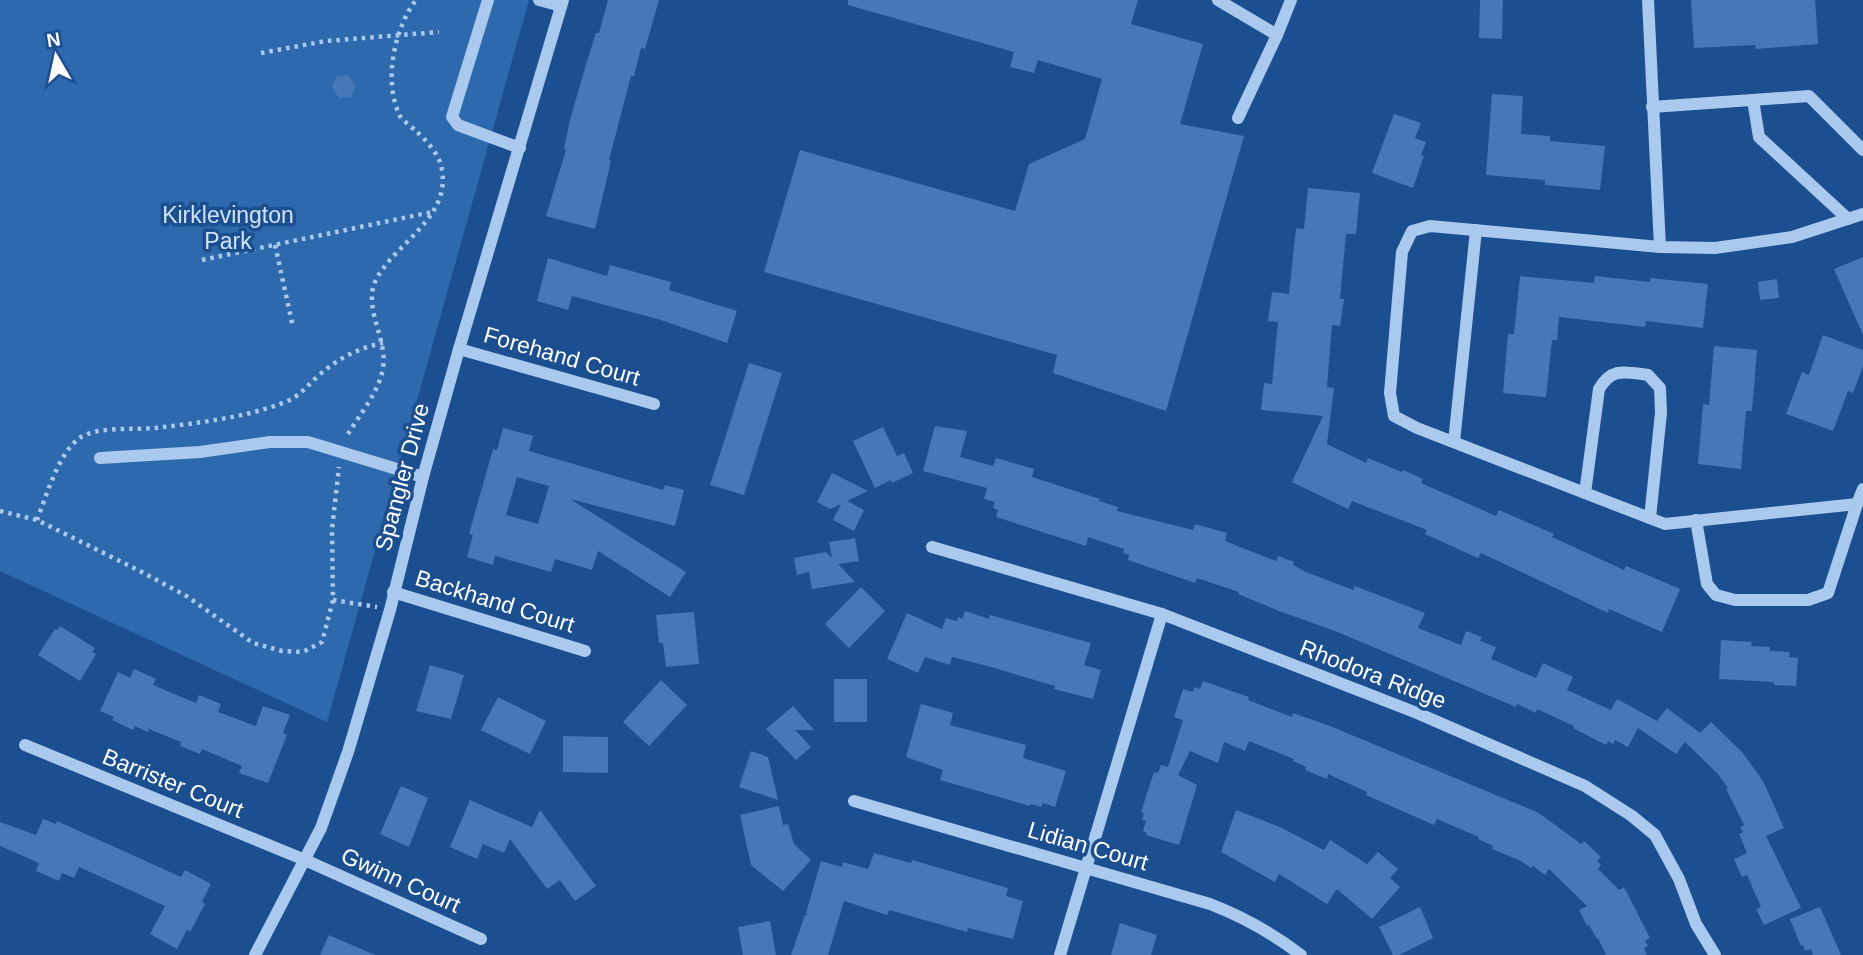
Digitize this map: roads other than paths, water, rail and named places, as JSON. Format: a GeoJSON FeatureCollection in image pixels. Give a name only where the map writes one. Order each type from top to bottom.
{"type":"FeatureCollection","features":[{"type":"Feature","properties":{"kind":"street"},"geometry":{"type":"LineString","coordinates":[[488,0],[452,117],[458,125],[520,148]]}},
{"type":"Feature","properties":{"kind":"street"},"geometry":{"type":"LineString","coordinates":[[539,0],[562,3]]}},
{"type":"Feature","properties":{"kind":"street"},"geometry":{"type":"LineString","coordinates":[[1218,0],[1277,35]]}},
{"type":"Feature","properties":{"kind":"street"},"geometry":{"type":"LineString","coordinates":[[1238,118],[1291,0]]}},
{"type":"Feature","properties":{"kind":"street"},"geometry":{"type":"LineString","coordinates":[[1648,0],[1660,247]]}},
{"type":"Feature","properties":{"kind":"street","name":"Spangler Drive"},"geometry":{"type":"LineString","coordinates":[[255,955],[321,828],[348,752],[390,610],[459,349],[562,3]]}},
{"type":"Feature","properties":{"kind":"street"},"geometry":{"type":"LineString","coordinates":[[1652,107],[1809,96],[1863,150]]}},
{"type":"Feature","properties":{"kind":"street"},"geometry":{"type":"LineString","coordinates":[[1752,100],[1759,137],[1848,219]]}},
{"type":"Feature","properties":{"kind":"street"},"geometry":{"type":"LineString","coordinates":[[1857,504],[1665,524],[1417,428],[1394,415],[1390,393],[1402,251],[1412,231],[1430,226],[1660,247],[1716,248],[1792,237],[1863,214]]}},
{"type":"Feature","properties":{"kind":"street"},"geometry":{"type":"LineString","coordinates":[[1454,442],[1476,230]]}},
{"type":"Feature","properties":{"kind":"street","name":"Forehand Court"},"geometry":{"type":"LineString","coordinates":[[459,349],[654,404]]}},
{"type":"Feature","properties":{"kind":"street"},"geometry":{"type":"LineString","coordinates":[[1585,493],[1599,389],[1606,378],[1620,372],[1648,375],[1660,388],[1661,413],[1650,518]]}},
{"type":"Feature","properties":{"kind":"street"},"geometry":{"type":"LineString","coordinates":[[100,458],[200,452],[270,442],[300,441],[327,446],[424,477]]}},
{"type":"Feature","properties":{"kind":"street"},"geometry":{"type":"LineString","coordinates":[[1696,520],[1707,584],[1716,595],[1735,600],[1808,600],[1828,593],[1863,489]]}},
{"type":"Feature","properties":{"kind":"street","name":"Rhodora Ridge"},"geometry":{"type":"LineString","coordinates":[[932,547],[1162,614],[1417,713],[1574,780],[1606,798],[1655,835],[1679,878],[1696,924],[1715,955]]}},
{"type":"Feature","properties":{"kind":"street","name":"Backhand Court"},"geometry":{"type":"LineString","coordinates":[[393,592],[585,651]]}},
{"type":"Feature","properties":{"kind":"street"},"geometry":{"type":"LineString","coordinates":[[1060,955],[1162,614]]}},
{"type":"Feature","properties":{"kind":"street","name":"Barrister Court"},"geometry":{"type":"LineString","coordinates":[[25,746],[305,860]]}},
{"type":"Feature","properties":{"kind":"street","name":"Lidian Court"},"geometry":{"type":"LineString","coordinates":[[854,801],[1170,890],[1240,916],[1274,934],[1301,955]]}},
{"type":"Feature","properties":{"kind":"street","name":"Gwinn Court"},"geometry":{"type":"LineString","coordinates":[[305,860],[481,939]]}},
{"type":"Feature","properties":{"kind":"park label","name":"Kirklevington Park"},"geometry":{"type":"Point","coordinates":[228,228]}}]}
